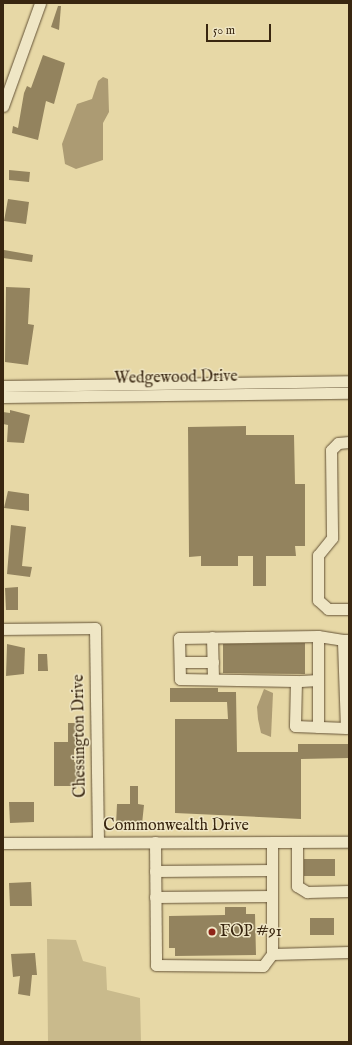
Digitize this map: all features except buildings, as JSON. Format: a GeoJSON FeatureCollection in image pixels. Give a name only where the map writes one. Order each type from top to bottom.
{"type":"FeatureCollection","features":[{"type":"Feature","properties":{"kind":"street"},"geometry":{"type":"LineString","coordinates":[[3,106],[40,3]]}},
{"type":"Feature","properties":{"kind":"street","name":"Wedgewood Drive"},"geometry":{"type":"LineString","coordinates":[[3,386],[349,382]]}},
{"type":"Feature","properties":{"kind":"street","name":"Wedgewood Drive"},"geometry":{"type":"LineString","coordinates":[[3,397],[349,393]]}},
{"type":"Feature","properties":{"kind":"street"},"geometry":{"type":"LineString","coordinates":[[349,442],[338,443],[331,450],[332,538],[318,555],[318,600],[328,609],[349,609]]}},
{"type":"Feature","properties":{"kind":"street","name":"Chessington Drive"},"geometry":{"type":"LineString","coordinates":[[3,628],[95,628],[98,842]]}},
{"type":"Feature","properties":{"kind":"street"},"geometry":{"type":"LineString","coordinates":[[318,636],[318,727]]}},
{"type":"Feature","properties":{"kind":"street"},"geometry":{"type":"LineString","coordinates":[[296,681],[295,726],[346,728],[346,640],[318,636],[179,638],[180,680],[318,680]]}},
{"type":"Feature","properties":{"kind":"street"},"geometry":{"type":"LineString","coordinates":[[212,637],[213,679]]}},
{"type":"Feature","properties":{"kind":"street"},"geometry":{"type":"LineString","coordinates":[[180,662],[213,662]]}},
{"type":"Feature","properties":{"kind":"street"},"geometry":{"type":"LineString","coordinates":[[155,842],[156,965],[263,966],[272,954],[272,842]]}},
{"type":"Feature","properties":{"kind":"street"},"geometry":{"type":"LineString","coordinates":[[297,842],[296,886],[307,892],[349,891]]}},
{"type":"Feature","properties":{"kind":"street","name":"Commonwealth Drive"},"geometry":{"type":"LineString","coordinates":[[3,843],[349,842]]}},
{"type":"Feature","properties":{"kind":"street"},"geometry":{"type":"LineString","coordinates":[[155,871],[272,870]]}},
{"type":"Feature","properties":{"kind":"street"},"geometry":{"type":"LineString","coordinates":[[155,897],[272,896]]}},
{"type":"Feature","properties":{"kind":"street"},"geometry":{"type":"LineString","coordinates":[[272,954],[349,952]]}},
{"type":"Feature","properties":{"kind":"shaded area"},"geometry":{"type":"Polygon","coordinates":[[[103,77],[108,79],[109,112],[103,123],[103,160],[76,169],[65,164],[62,144],[77,104],[92,99],[98,81],[103,77]]]}},
{"type":"Feature","properties":{"kind":"shaded area"},"geometry":{"type":"Polygon","coordinates":[[[264,689],[273,693],[271,737],[261,733],[258,719],[257,707],[264,689]]]}},
{"type":"Feature","properties":{"kind":"shaded area"},"geometry":{"type":"Polygon","coordinates":[[[47,939],[76,940],[83,961],[106,967],[107,990],[140,998],[141,1042],[48,1042],[47,939]]]}},
{"type":"Feature","properties":{"kind":"place","name":"FOP #91"},"geometry":{"type":"Point","coordinates":[212,932]}}]}
